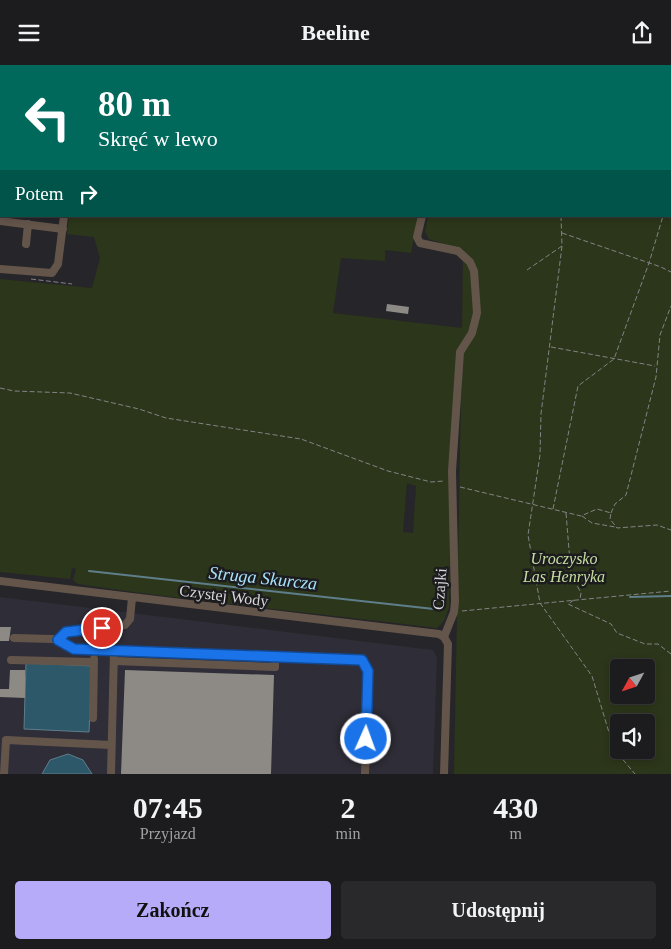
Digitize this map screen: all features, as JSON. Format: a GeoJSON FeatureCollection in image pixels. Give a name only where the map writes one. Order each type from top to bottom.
{"type":"FeatureCollection","features":[{"type":"Feature","properties":{"kind":"street"},"geometry":{"type":"LineString","coordinates":[[0,269],[52,273],[58,264],[64,217]]}},
{"type":"Feature","properties":{"kind":"street","name":"Czajki"},"geometry":{"type":"LineString","coordinates":[[422,217],[417,237],[420,243],[458,251],[470,262],[474,271],[477,313],[472,333],[460,352],[452,483],[454,612],[444,637]]}},
{"type":"Feature","properties":{"kind":"street"},"geometry":{"type":"LineString","coordinates":[[0,221],[63,229]]}},
{"type":"Feature","properties":{"kind":"street"},"geometry":{"type":"LineString","coordinates":[[26,244],[28,224]]}},
{"type":"Feature","properties":{"kind":"street","name":"Czystej Wody"},"geometry":{"type":"LineString","coordinates":[[0,581],[429,633],[444,637]]}},
{"type":"Feature","properties":{"kind":"street"},"geometry":{"type":"LineString","coordinates":[[58,640],[66,632],[125,625],[130,619],[132,598]]}},
{"type":"Feature","properties":{"kind":"street"},"geometry":{"type":"LineString","coordinates":[[444,637],[448,644],[444,774]]}},
{"type":"Feature","properties":{"kind":"street"},"geometry":{"type":"LineString","coordinates":[[14,638],[58,640],[74,649],[358,659],[365,663],[368,671],[365,774]]}},
{"type":"Feature","properties":{"kind":"street"},"geometry":{"type":"LineString","coordinates":[[93,718],[94,650]]}},
{"type":"Feature","properties":{"kind":"street"},"geometry":{"type":"LineString","coordinates":[[111,774],[114,651]]}},
{"type":"Feature","properties":{"kind":"street"},"geometry":{"type":"LineString","coordinates":[[173,653],[174,663]]}},
{"type":"Feature","properties":{"kind":"street"},"geometry":{"type":"LineString","coordinates":[[224,654],[224,665]]}},
{"type":"Feature","properties":{"kind":"street"},"geometry":{"type":"LineString","coordinates":[[114,661],[275,667],[275,656]]}},
{"type":"Feature","properties":{"kind":"street"},"geometry":{"type":"LineString","coordinates":[[11,660],[94,663]]}},
{"type":"Feature","properties":{"kind":"street"},"geometry":{"type":"LineString","coordinates":[[4,774],[6,740],[111,745]]}},
{"type":"Feature","properties":{"kind":"path"},"geometry":{"type":"LineString","coordinates":[[562,217],[560,270],[552,313],[550,347],[541,414],[540,455],[528,535],[540,603],[592,677],[614,749],[635,774]]}},
{"type":"Feature","properties":{"kind":"path"},"geometry":{"type":"LineString","coordinates":[[553,509],[578,386],[614,359],[649,263],[663,217]]}},
{"type":"Feature","properties":{"kind":"path"},"geometry":{"type":"LineString","coordinates":[[562,233],[649,263],[671,273]]}},
{"type":"Feature","properties":{"kind":"path"},"geometry":{"type":"LineString","coordinates":[[527,270],[562,246]]}},
{"type":"Feature","properties":{"kind":"path"},"geometry":{"type":"LineString","coordinates":[[25,279],[72,284]]}},
{"type":"Feature","properties":{"kind":"path"},"geometry":{"type":"LineString","coordinates":[[609,519],[615,504],[626,495],[648,411],[657,367],[660,335],[671,306]]}},
{"type":"Feature","properties":{"kind":"path"},"geometry":{"type":"LineString","coordinates":[[550,347],[657,367]]}},
{"type":"Feature","properties":{"kind":"path"},"geometry":{"type":"LineString","coordinates":[[0,388],[14,391],[70,393],[139,409],[166,418],[301,439],[388,471],[431,482],[452,483],[566,512],[581,516],[592,523],[617,528],[657,525],[671,530]]}},
{"type":"Feature","properties":{"kind":"path"},"geometry":{"type":"LineString","coordinates":[[581,516],[597,509],[611,513]]}},
{"type":"Feature","properties":{"kind":"path"},"geometry":{"type":"LineString","coordinates":[[566,512],[571,573],[581,593],[580,599]]}},
{"type":"Feature","properties":{"kind":"path"},"geometry":{"type":"LineString","coordinates":[[611,513],[610,519],[617,528]]}},
{"type":"Feature","properties":{"kind":"path"},"geometry":{"type":"LineString","coordinates":[[454,612],[671,591]]}},
{"type":"Feature","properties":{"kind":"path"},"geometry":{"type":"LineString","coordinates":[[574,600],[568,603],[611,624],[617,633],[644,644],[658,644],[671,654]]}},
{"type":"Feature","properties":{"kind":"shaded area"},"geometry":{"type":"Polygon","coordinates":[[[0,597],[433,650],[437,658],[433,774],[0,774],[0,597]]]}},
{"type":"Feature","properties":{"kind":"green space","name":"Uroczysko Las Henryka"},"geometry":{"type":"Polygon","coordinates":[[[69,217],[418,217],[411,253],[385,250],[385,261],[341,258],[333,313],[462,328],[463,250],[429,239],[425,232],[428,217],[671,217],[671,774],[454,774],[462,346],[450,540],[449,607],[444,621],[437,628],[212,602],[78,584],[73,580],[76,569],[72,568],[70,579],[0,572],[0,279],[92,288],[100,258],[94,237],[67,234],[69,217]],[[407,483],[403,532],[413,533],[416,486],[407,483]]]}},
{"type":"Feature","properties":{"kind":"water"},"geometry":{"type":"Polygon","coordinates":[[[26,663],[92,666],[89,732],[24,729],[26,663]]]}},
{"type":"Feature","properties":{"kind":"water"},"geometry":{"type":"Polygon","coordinates":[[[68,754],[83,760],[92,774],[42,774],[50,760],[68,754]]]}},
{"type":"Feature","properties":{"kind":"building"},"geometry":{"type":"Polygon","coordinates":[[[387,304],[409,307],[408,314],[386,311],[387,304]]]}},
{"type":"Feature","properties":{"kind":"building"},"geometry":{"type":"Polygon","coordinates":[[[0,627],[11,627],[9,641],[0,641],[0,627]]]}},
{"type":"Feature","properties":{"kind":"building"},"geometry":{"type":"Polygon","coordinates":[[[10,670],[25,670],[25,698],[0,697],[0,689],[9,689],[10,670]]]}},
{"type":"Feature","properties":{"kind":"building"},"geometry":{"type":"Polygon","coordinates":[[[125,670],[274,675],[271,774],[121,774],[125,670]]]}},
{"type":"Feature","properties":{"kind":"waterway","name":"Struga Skurcza"},"geometry":{"type":"LineString","coordinates":[[89,571],[434,609]]}},
{"type":"Feature","properties":{"kind":"waterway","name":"Struga Skurcza"},"geometry":{"type":"LineString","coordinates":[[630,597],[671,596]]}},
{"type":"Feature","properties":{"kind":"route"},"geometry":{"type":"LineString","coordinates":[[102,628],[62,633],[58,640],[74,649],[362,660],[368,666],[366,739]]}}]}
